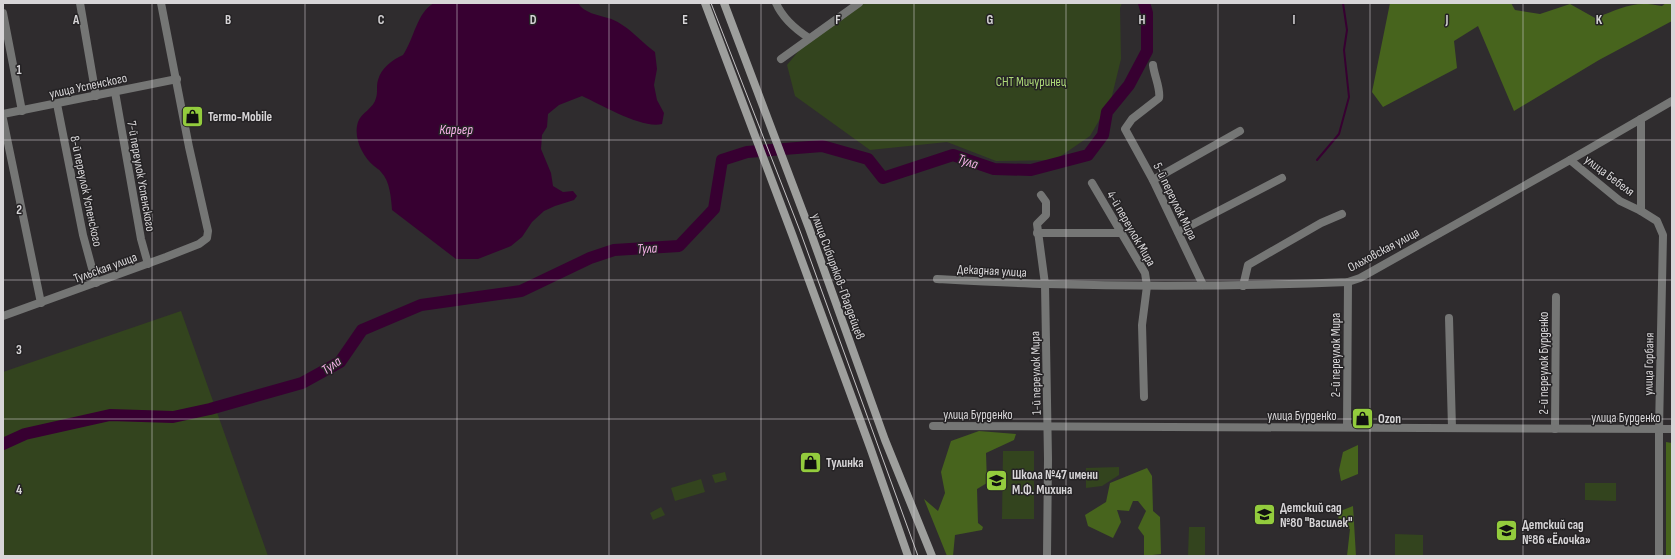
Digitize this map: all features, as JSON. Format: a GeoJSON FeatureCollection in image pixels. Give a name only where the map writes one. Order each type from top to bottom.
{"type":"FeatureCollection","features":[{"type":"Feature","properties":{"kind":"main road"},"geometry":{"type":"LineString","coordinates":[[705,3],[792,234],[908,556]]}},
{"type":"Feature","properties":{"kind":"main road","name":"улица Сибиряков-Гвардейцев"},"geometry":{"type":"LineString","coordinates":[[724,3],[809,228],[885,440],[932,556]]}},
{"type":"Feature","properties":{"kind":"street"},"geometry":{"type":"LineString","coordinates":[[80,3],[96,96]]}},
{"type":"Feature","properties":{"kind":"street"},"geometry":{"type":"LineString","coordinates":[[161,3],[177,80]]}},
{"type":"Feature","properties":{"kind":"street"},"geometry":{"type":"LineString","coordinates":[[776,3],[779,11],[794,28],[809,38]]}},
{"type":"Feature","properties":{"kind":"street"},"geometry":{"type":"LineString","coordinates":[[781,60],[809,38],[859,3]]}},
{"type":"Feature","properties":{"kind":"street"},"geometry":{"type":"LineString","coordinates":[[3,13],[22,111]]}},
{"type":"Feature","properties":{"kind":"street","name":"5-й переулок Мира"},"geometry":{"type":"LineString","coordinates":[[1153,65],[1154,77],[1160,94],[1159,98],[1132,119],[1125,129],[1153,180],[1203,285]]}},
{"type":"Feature","properties":{"kind":"street","name":"улица Успенского"},"geometry":{"type":"LineString","coordinates":[[3,114],[177,80]]}},
{"type":"Feature","properties":{"kind":"street","name":"Тульская улица"},"geometry":{"type":"LineString","coordinates":[[3,316],[148,264],[199,244],[207,238],[208,231],[189,148],[177,80]]}},
{"type":"Feature","properties":{"kind":"street","name":"7-й переулок Успенского"},"geometry":{"type":"LineString","coordinates":[[115,92],[141,239],[148,264]]}},
{"type":"Feature","properties":{"kind":"street","name":"Ольховская улица"},"geometry":{"type":"LineString","coordinates":[[1045,284],[1243,286],[1348,282],[1360,278],[1672,101]]}},
{"type":"Feature","properties":{"kind":"street","name":"8-й переулок Успенского"},"geometry":{"type":"LineString","coordinates":[[57,104],[83,235],[96,283]]}},
{"type":"Feature","properties":{"kind":"street"},"geometry":{"type":"LineString","coordinates":[[1641,118],[1641,211]]}},
{"type":"Feature","properties":{"kind":"street"},"geometry":{"type":"LineString","coordinates":[[3,119],[41,303]]}},
{"type":"Feature","properties":{"kind":"street"},"geometry":{"type":"LineString","coordinates":[[1153,180],[1240,131]]}},
{"type":"Feature","properties":{"kind":"street","name":"улица Бебеля"},"geometry":{"type":"LineString","coordinates":[[1570,160],[1620,201],[1657,221]]}},
{"type":"Feature","properties":{"kind":"street"},"geometry":{"type":"LineString","coordinates":[[1178,232],[1282,178]]}},
{"type":"Feature","properties":{"kind":"street","name":"4-й переулок Мира"},"geometry":{"type":"LineString","coordinates":[[1092,183],[1145,273],[1147,286]]}},
{"type":"Feature","properties":{"kind":"street"},"geometry":{"type":"LineString","coordinates":[[1041,195],[1046,202],[1046,215],[1037,224],[1037,233],[1122,234]]}},
{"type":"Feature","properties":{"kind":"street"},"geometry":{"type":"LineString","coordinates":[[1243,286],[1248,265],[1321,223],[1342,214]]}},
{"type":"Feature","properties":{"kind":"street","name":"улица Горбаня"},"geometry":{"type":"LineString","coordinates":[[1657,221],[1663,235],[1659,429],[1659,556]]}},
{"type":"Feature","properties":{"kind":"street","name":"1-й переулок Мира"},"geometry":{"type":"LineString","coordinates":[[1037,233],[1045,284],[1048,427],[1047,556]]}},
{"type":"Feature","properties":{"kind":"street","name":"Декадная улица"},"geometry":{"type":"LineString","coordinates":[[937,279],[1045,284]]}},
{"type":"Feature","properties":{"kind":"street","name":"2-й переулок Мира"},"geometry":{"type":"LineString","coordinates":[[1347,427],[1348,282]]}},
{"type":"Feature","properties":{"kind":"street"},"geometry":{"type":"LineString","coordinates":[[1144,397],[1142,325],[1147,286]]}},
{"type":"Feature","properties":{"kind":"street","name":"2-й переулок Бурденко"},"geometry":{"type":"LineString","coordinates":[[1555,429],[1556,297]]}},
{"type":"Feature","properties":{"kind":"street"},"geometry":{"type":"LineString","coordinates":[[1449,318],[1452,428]]}},
{"type":"Feature","properties":{"kind":"street","name":"улица Бурденко"},"geometry":{"type":"LineString","coordinates":[[933,426],[1672,429]]}},
{"type":"Feature","properties":{"kind":"green space","name":"СНТ Мичуринец"},"geometry":{"type":"Polygon","coordinates":[[[859,3],[1122,3],[1120,8],[1121,59],[1111,100],[1090,136],[1055,160],[996,161],[947,142],[870,150],[795,96],[787,65],[810,37],[859,3]]]}},
{"type":"Feature","properties":{"kind":"green space"},"geometry":{"type":"Polygon","coordinates":[[[1390,3],[1511,3],[1515,10],[1540,14],[1570,4],[1595,18],[1628,6],[1652,4],[1662,6],[1666,3],[1672,3],[1672,21],[1599,60],[1514,111],[1478,26],[1454,41],[1457,68],[1383,107],[1372,92],[1390,3]]]}},
{"type":"Feature","properties":{"kind":"green space"},"geometry":{"type":"Polygon","coordinates":[[[181,311],[268,556],[3,556],[3,372],[181,311]]]}},
{"type":"Feature","properties":{"kind":"green space"},"geometry":{"type":"Polygon","coordinates":[[[979,431],[1016,434],[1014,440],[986,453],[987,483],[977,489],[978,523],[983,527],[982,530],[955,535],[953,556],[947,556],[924,499],[938,511],[945,493],[941,472],[951,441],[979,431]]]}},
{"type":"Feature","properties":{"kind":"green space"},"geometry":{"type":"Polygon","coordinates":[[[1666,442],[1672,443],[1672,556],[1666,556],[1666,442]]]}},
{"type":"Feature","properties":{"kind":"green space"},"geometry":{"type":"Polygon","coordinates":[[[1358,445],[1358,474],[1341,481],[1339,470],[1343,452],[1358,445]]]}},
{"type":"Feature","properties":{"kind":"green space"},"geometry":{"type":"Polygon","coordinates":[[[1003,451],[1034,451],[1034,519],[1002,519],[1003,451]]]}},
{"type":"Feature","properties":{"kind":"green space"},"geometry":{"type":"Polygon","coordinates":[[[1119,467],[1119,475],[1102,486],[1086,488],[1086,468],[1119,467]]]}},
{"type":"Feature","properties":{"kind":"green space"},"geometry":{"type":"Polygon","coordinates":[[[1147,468],[1152,476],[1153,511],[1160,517],[1161,554],[1144,556],[1144,536],[1138,528],[1146,511],[1138,501],[1133,501],[1129,511],[1117,510],[1121,522],[1113,538],[1088,526],[1085,515],[1106,502],[1110,483],[1147,468]]]}},
{"type":"Feature","properties":{"kind":"green space"},"geometry":{"type":"Polygon","coordinates":[[[725,472],[727,480],[715,483],[712,475],[725,472]]]}},
{"type":"Feature","properties":{"kind":"green space"},"geometry":{"type":"Polygon","coordinates":[[[701,479],[705,492],[675,501],[671,488],[701,479]]]}},
{"type":"Feature","properties":{"kind":"green space"},"geometry":{"type":"Polygon","coordinates":[[[1585,483],[1616,483],[1616,501],[1585,500],[1585,483]]]}},
{"type":"Feature","properties":{"kind":"green space"},"geometry":{"type":"Polygon","coordinates":[[[1353,506],[1356,556],[1347,556],[1350,529],[1339,524],[1338,512],[1353,506]]]}},
{"type":"Feature","properties":{"kind":"green space"},"geometry":{"type":"Polygon","coordinates":[[[661,507],[665,515],[653,520],[650,513],[661,507]]]}},
{"type":"Feature","properties":{"kind":"green space"},"geometry":{"type":"Polygon","coordinates":[[[1189,527],[1205,527],[1205,556],[1188,556],[1189,527]]]}},
{"type":"Feature","properties":{"kind":"green space"},"geometry":{"type":"Polygon","coordinates":[[[1395,534],[1423,535],[1423,556],[1395,556],[1395,534]]]}},
{"type":"Feature","properties":{"kind":"water","name":"Карьер"},"geometry":{"type":"Polygon","coordinates":[[[434,3],[578,3],[587,11],[615,20],[655,52],[657,69],[654,85],[657,100],[664,113],[662,124],[654,125],[633,120],[582,96],[559,105],[548,114],[547,127],[542,135],[541,149],[551,173],[553,186],[563,192],[573,191],[577,196],[574,200],[544,211],[532,222],[522,237],[511,246],[478,259],[456,259],[392,210],[390,190],[386,180],[380,171],[362,152],[358,140],[358,122],[375,102],[379,76],[384,68],[395,59],[403,55],[420,19],[428,7],[434,3]]]}},
{"type":"Feature","properties":{"kind":"waterway","name":"Тула"},"geometry":{"type":"LineString","coordinates":[[3,444],[25,434],[110,415],[173,417],[210,409],[302,383],[340,362],[362,330],[421,305],[521,291],[590,258],[614,250],[679,246],[714,209],[722,160],[747,152],[822,146],[868,159],[883,178],[953,155],[994,169],[1031,170],[1088,155],[1103,135],[1107,112],[1129,85],[1147,51],[1147,13],[1144,3]]}},
{"type":"Feature","properties":{"kind":"waterway"},"geometry":{"type":"LineString","coordinates":[[1317,160],[1339,134],[1349,97],[1344,50],[1347,30],[1343,3]]}},
{"type":"Feature","properties":{"kind":"tram line"},"geometry":{"type":"LineString","coordinates":[[711,3],[800,231],[918,556]]}},
{"type":"Feature","properties":{"kind":"place","name":"Termo-Mobile"},"geometry":{"type":"Point","coordinates":[193,116]}},
{"type":"Feature","properties":{"kind":"place","name":"Ozon"},"geometry":{"type":"Point","coordinates":[1363,418]}},
{"type":"Feature","properties":{"kind":"place","name":"Тулинка"},"geometry":{"type":"Point","coordinates":[811,462]}},
{"type":"Feature","properties":{"kind":"place","name":"Школа №47 имени М.Ф. Михина"},"geometry":{"type":"Point","coordinates":[996,481]}},
{"type":"Feature","properties":{"kind":"place","name":"Детский сад №80 \"Василек\""},"geometry":{"type":"Point","coordinates":[1265,514]}},
{"type":"Feature","properties":{"kind":"place","name":"Детский сад №86 «Ёлочка»"},"geometry":{"type":"Point","coordinates":[1507,531]}}]}
